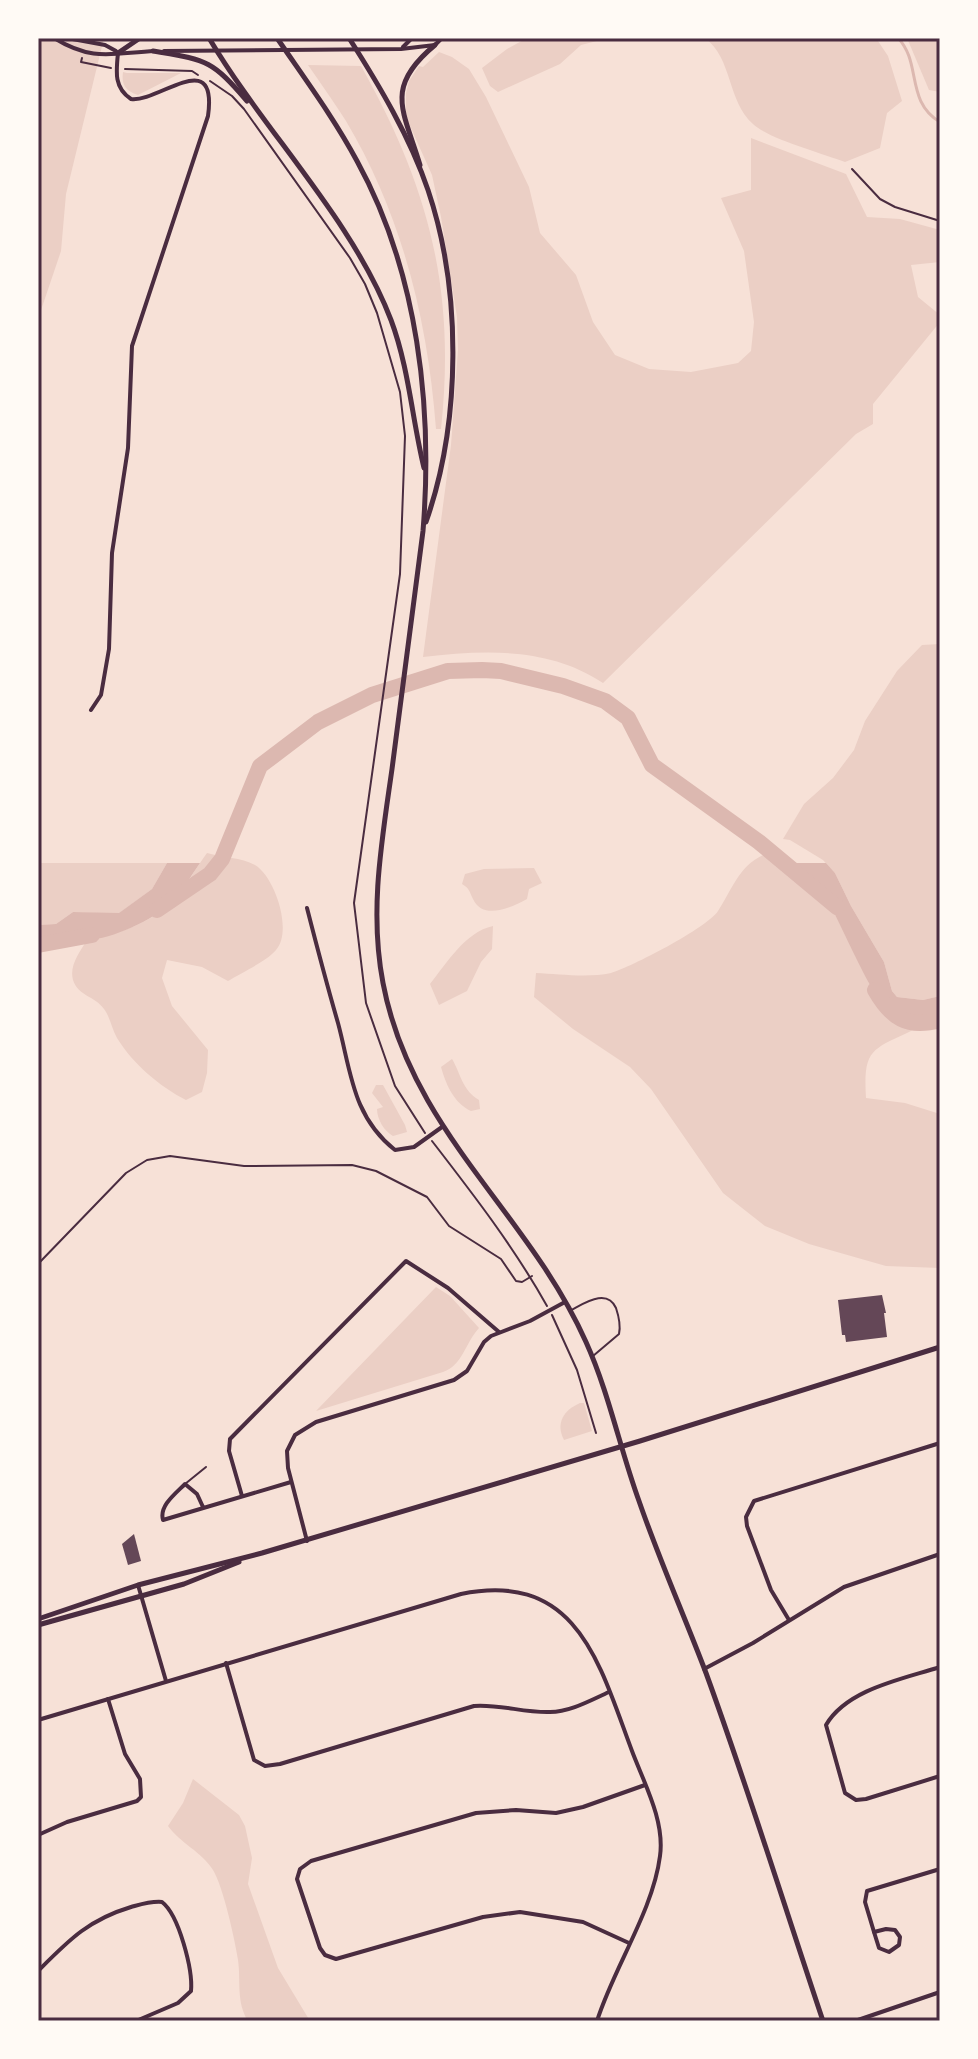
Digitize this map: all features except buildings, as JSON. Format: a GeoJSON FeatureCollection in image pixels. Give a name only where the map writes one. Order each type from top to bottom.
{"type":"FeatureCollection","features":[{"type":"Feature","properties":{"kind":"main road"},"geometry":{"type":"LineString","coordinates":[[118,53],[140,38]]}},
{"type":"Feature","properties":{"kind":"main road"},"geometry":{"type":"LineString","coordinates":[[209,38],[357,252],[390,317],[408,375],[414,427],[426,477]]}},
{"type":"Feature","properties":{"kind":"main road"},"geometry":{"type":"LineString","coordinates":[[277,38],[332,118],[359,164],[380,212],[397,259],[423,391],[426,477],[423,531],[377,887],[379,962],[388,1008],[405,1061],[442,1127],[541,1265],[570,1310],[592,1356],[638,1501],[704,1669],[769,1850],[823,2021]]}},
{"type":"Feature","properties":{"kind":"main road"},"geometry":{"type":"LineString","coordinates":[[349,38],[390,108],[427,189]]}},
{"type":"Feature","properties":{"kind":"main road"},"geometry":{"type":"LineString","coordinates":[[423,531],[439,485],[451,388],[452,344],[446,271],[427,189],[401,107],[404,82],[417,60],[435,45]]}},
{"type":"Feature","properties":{"kind":"main road"},"geometry":{"type":"LineString","coordinates":[[153,51],[211,64],[223,73],[266,123]]}},
{"type":"Feature","properties":{"kind":"main road"},"geometry":{"type":"LineString","coordinates":[[38,1622],[72,1606],[138,1585],[307,1541],[940,1347]]}},
{"type":"Feature","properties":{"kind":"main road"},"geometry":{"type":"LineString","coordinates":[[38,1622],[184,1584],[262,1553]]}},
{"type":"Feature","properties":{"kind":"street"},"geometry":{"type":"LineString","coordinates":[[54,38],[84,53],[101,56],[153,51],[401,49],[435,45],[442,38]]}},
{"type":"Feature","properties":{"kind":"street"},"geometry":{"type":"LineString","coordinates":[[67,38],[105,45],[118,53]]}},
{"type":"Feature","properties":{"kind":"street"},"geometry":{"type":"LineString","coordinates":[[401,49],[412,38]]}},
{"type":"Feature","properties":{"kind":"street"},"geometry":{"type":"LineString","coordinates":[[91,710],[101,695],[109,649],[112,553],[128,448],[132,346],[208,116],[210,99],[207,89],[200,82],[191,80],[174,84],[151,97],[131,99],[118,84],[118,53]]}},
{"type":"Feature","properties":{"kind":"street"},"geometry":{"type":"LineString","coordinates":[[307,908],[340,1033],[350,1085],[375,1131],[395,1150],[420,1144],[442,1127]]}},
{"type":"Feature","properties":{"kind":"street"},"geometry":{"type":"LineString","coordinates":[[242,1496],[229,1451],[230,1439],[406,1261],[448,1288],[499,1332]]}},
{"type":"Feature","properties":{"kind":"street"},"geometry":{"type":"LineString","coordinates":[[307,1541],[291,1482],[287,1451],[295,1435],[305,1427],[454,1380],[467,1371],[484,1342],[565,1302]]}},
{"type":"Feature","properties":{"kind":"street"},"geometry":{"type":"LineString","coordinates":[[789,1620],[771,1590],[747,1526],[746,1517],[754,1501],[940,1443]]}},
{"type":"Feature","properties":{"kind":"street"},"geometry":{"type":"LineString","coordinates":[[203,1507],[197,1494],[185,1484],[162,1509],[163,1520],[291,1482]]}},
{"type":"Feature","properties":{"kind":"street"},"geometry":{"type":"LineString","coordinates":[[704,1669],[844,1587],[940,1554]]}},
{"type":"Feature","properties":{"kind":"street"},"geometry":{"type":"LineString","coordinates":[[138,1585],[166,1681]]}},
{"type":"Feature","properties":{"kind":"street"},"geometry":{"type":"LineString","coordinates":[[38,1720],[446,1598],[494,1590],[543,1602],[570,1622],[596,1656],[657,1818],[661,1853],[654,1887],[597,2021]]}},
{"type":"Feature","properties":{"kind":"street"},"geometry":{"type":"LineString","coordinates":[[226,1663],[244,1717],[250,1751],[254,1760],[265,1766],[474,1706],[506,1706],[550,1712],[609,1692]]}},
{"type":"Feature","properties":{"kind":"street"},"geometry":{"type":"LineString","coordinates":[[940,1667],[883,1685],[856,1698],[832,1715],[826,1725],[828,1742],[845,1793],[856,1800],[940,1776]]}},
{"type":"Feature","properties":{"kind":"street"},"geometry":{"type":"LineString","coordinates":[[38,1835],[141,1797],[140,1779],[125,1754],[108,1699]]}},
{"type":"Feature","properties":{"kind":"street"},"geometry":{"type":"LineString","coordinates":[[629,1943],[583,1922],[520,1912],[483,1917],[336,1959],[325,1955],[320,1948],[297,1879],[300,1869],[311,1861],[476,1813],[516,1810],[556,1813],[645,1785]]}},
{"type":"Feature","properties":{"kind":"street"},"geometry":{"type":"LineString","coordinates":[[874,1932],[895,1930],[900,1937],[899,1945],[893,1951],[882,1950],[877,1945],[865,1902],[867,1891],[940,1869]]}},
{"type":"Feature","properties":{"kind":"street"},"geometry":{"type":"LineString","coordinates":[[38,1971],[66,1941],[92,1922],[144,1904],[162,1902],[172,1912],[177,1927],[191,1975],[191,1991],[178,2003],[136,2021]]}},
{"type":"Feature","properties":{"kind":"street"},"geometry":{"type":"LineString","coordinates":[[855,2021],[940,1992]]}},
{"type":"Feature","properties":{"kind":"lane"},"geometry":{"type":"LineString","coordinates":[[570,1310],[598,1298],[614,1303],[620,1324],[619,1334],[612,1343],[592,1356]]}},
{"type":"Feature","properties":{"kind":"lane"},"geometry":{"type":"LineString","coordinates":[[185,1484],[206,1467]]}},
{"type":"Feature","properties":{"kind":"path"},"geometry":{"type":"LineString","coordinates":[[83,55],[81,62],[110,68]]}},
{"type":"Feature","properties":{"kind":"path"},"geometry":{"type":"LineString","coordinates":[[122,69],[192,71],[232,96],[274,149],[350,258],[365,284],[389,352],[400,392],[405,436],[398,586],[371,784]]}},
{"type":"Feature","properties":{"kind":"path"},"geometry":{"type":"LineString","coordinates":[[852,169],[868,188],[887,203],[940,221]]}},
{"type":"Feature","properties":{"kind":"path"},"geometry":{"type":"LineString","coordinates":[[432,1141],[532,1276],[577,1370],[596,1433]]}},
{"type":"Feature","properties":{"kind":"path"},"geometry":{"type":"LineString","coordinates":[[38,1264],[126,1173],[147,1160],[170,1156],[244,1166],[365,1167],[427,1197],[449,1226],[501,1259],[516,1281],[522,1282],[532,1276]]}},
{"type":"Feature","properties":{"kind":"shaded area"},"geometry":{"type":"Polygon","coordinates":[[[38,38],[104,38],[66,194],[61,251],[38,319],[38,38]]]}},
{"type":"Feature","properties":{"kind":"shaded area"},"geometry":{"type":"Polygon","coordinates":[[[527,38],[609,38],[581,45],[560,64],[498,92],[490,86],[482,68],[527,38]]]}},
{"type":"Feature","properties":{"kind":"shaded area"},"geometry":{"type":"Polygon","coordinates":[[[705,38],[876,38],[888,56],[902,101],[887,113],[880,148],[845,162],[783,140],[753,124],[738,104],[721,57],[705,38]]]}},
{"type":"Feature","properties":{"kind":"shaded area"},"geometry":{"type":"Polygon","coordinates":[[[907,38],[940,38],[940,92],[929,90],[907,38]]]}},
{"type":"Feature","properties":{"kind":"shaded area"},"geometry":{"type":"Polygon","coordinates":[[[439,52],[469,69],[486,97],[529,187],[540,233],[576,275],[593,322],[615,355],[649,369],[691,372],[738,363],[751,351],[754,322],[744,251],[721,198],[751,190],[751,138],[846,174],[867,217],[900,219],[940,230],[940,262],[911,265],[918,297],[940,315],[940,322],[873,404],[873,424],[856,434],[603,683],[582,671],[539,657],[470,653],[423,657],[451,445],[458,350],[457,317],[441,217],[432,175],[406,117],[406,93],[409,81],[419,66],[423,67],[439,52]]]}},
{"type":"Feature","properties":{"kind":"shaded area"},"geometry":{"type":"Polygon","coordinates":[[[308,65],[361,66],[385,111],[420,197],[440,285],[445,378],[441,429],[436,429],[419,309],[397,231],[366,157],[308,65]]]}},
{"type":"Feature","properties":{"kind":"shaded area"},"geometry":{"type":"Polygon","coordinates":[[[123,72],[181,73],[138,95],[125,87],[123,72]]]}},
{"type":"Feature","properties":{"kind":"shaded area"},"geometry":{"type":"Polygon","coordinates":[[[940,644],[940,996],[923,1000],[897,997],[892,991],[884,962],[835,873],[823,860],[783,839],[804,804],[833,778],[854,750],[865,721],[897,671],[922,645],[940,644]]]}},
{"type":"Feature","properties":{"kind":"shaded area"},"geometry":{"type":"Polygon","coordinates":[[[207,853],[244,860],[262,871],[275,892],[283,930],[281,941],[272,954],[228,981],[202,967],[167,960],[162,978],[172,1006],[208,1050],[202,1092],[186,1100],[157,1081],[131,1057],[117,1038],[104,1009],[75,985],[73,969],[87,940],[134,926],[165,908],[207,853]]]}},
{"type":"Feature","properties":{"kind":"shaded area"},"geometry":{"type":"Polygon","coordinates":[[[763,855],[815,882],[878,997],[892,1015],[913,1030],[873,1053],[866,1069],[866,1098],[905,1103],[940,1114],[940,1268],[886,1266],[809,1244],[765,1226],[723,1193],[651,1089],[630,1067],[573,1029],[534,997],[536,973],[611,973],[685,937],[718,911],[741,872],[763,855]]]}},
{"type":"Feature","properties":{"kind":"shaded area"},"geometry":{"type":"Polygon","coordinates":[[[38,863],[167,863],[152,889],[118,914],[73,912],[56,924],[38,925],[38,863]]]}},
{"type":"Feature","properties":{"kind":"shaded area"},"geometry":{"type":"Polygon","coordinates":[[[167,863],[200,863],[171,903],[154,916],[132,928],[97,939],[38,943],[38,925],[56,924],[73,912],[119,913],[152,889],[167,863]]]}},
{"type":"Feature","properties":{"kind":"shaded area"},"geometry":{"type":"Polygon","coordinates":[[[780,863],[826,863],[835,873],[884,962],[892,991],[897,997],[923,1000],[940,996],[940,1027],[915,1030],[900,1024],[872,989],[824,895],[813,880],[780,863]]]}},
{"type":"Feature","properties":{"kind":"shaded area"},"geometry":{"type":"Polygon","coordinates":[[[534,868],[542,883],[529,889],[527,899],[498,910],[478,906],[462,884],[465,874],[484,869],[534,868]]]}},
{"type":"Feature","properties":{"kind":"shaded area"},"geometry":{"type":"Polygon","coordinates":[[[493,926],[492,949],[481,962],[467,991],[439,1005],[430,984],[465,941],[493,926]]]}},
{"type":"Feature","properties":{"kind":"shaded area"},"geometry":{"type":"Polygon","coordinates":[[[452,1059],[465,1087],[479,1100],[480,1109],[471,1111],[452,1093],[441,1067],[452,1059]]]}},
{"type":"Feature","properties":{"kind":"shaded area"},"geometry":{"type":"Polygon","coordinates":[[[376,1085],[383,1085],[407,1132],[393,1136],[382,1124],[377,1109],[383,1107],[372,1093],[376,1085]]]}},
{"type":"Feature","properties":{"kind":"shaded area"},"geometry":{"type":"Polygon","coordinates":[[[436,1287],[450,1296],[479,1328],[455,1364],[443,1372],[316,1411],[436,1287]]]}},
{"type":"Feature","properties":{"kind":"shaded area"},"geometry":{"type":"Polygon","coordinates":[[[584,1403],[592,1431],[564,1440],[560,1428],[563,1418],[569,1409],[584,1403]]]}},
{"type":"Feature","properties":{"kind":"shaded area"},"geometry":{"type":"Polygon","coordinates":[[[193,1779],[239,1815],[245,1826],[252,1858],[248,1884],[278,1968],[310,2021],[248,2021],[244,2014],[238,1960],[217,1878],[203,1858],[168,1826],[183,1803],[193,1779]]]}},
{"type":"Feature","properties":{"kind":"waterway"},"geometry":{"type":"LineString","coordinates":[[898,38],[910,59],[922,104],[940,122]]}},
{"type":"Feature","properties":{"kind":"waterway"},"geometry":{"type":"LineString","coordinates":[[157,910],[210,874],[222,859],[260,766],[318,722],[372,695],[448,671],[482,670],[501,671],[563,686],[605,701],[628,718],[652,765],[759,842],[837,907]]}},
{"type":"Feature","properties":{"kind":"waterway"},"geometry":{"type":"LineString","coordinates":[[38,945],[92,935]]}},
{"type":"Feature","properties":{"kind":"waterway"},"geometry":{"type":"LineString","coordinates":[[875,990],[887,1008],[901,1019],[918,1023],[940,1020]]}}]}
